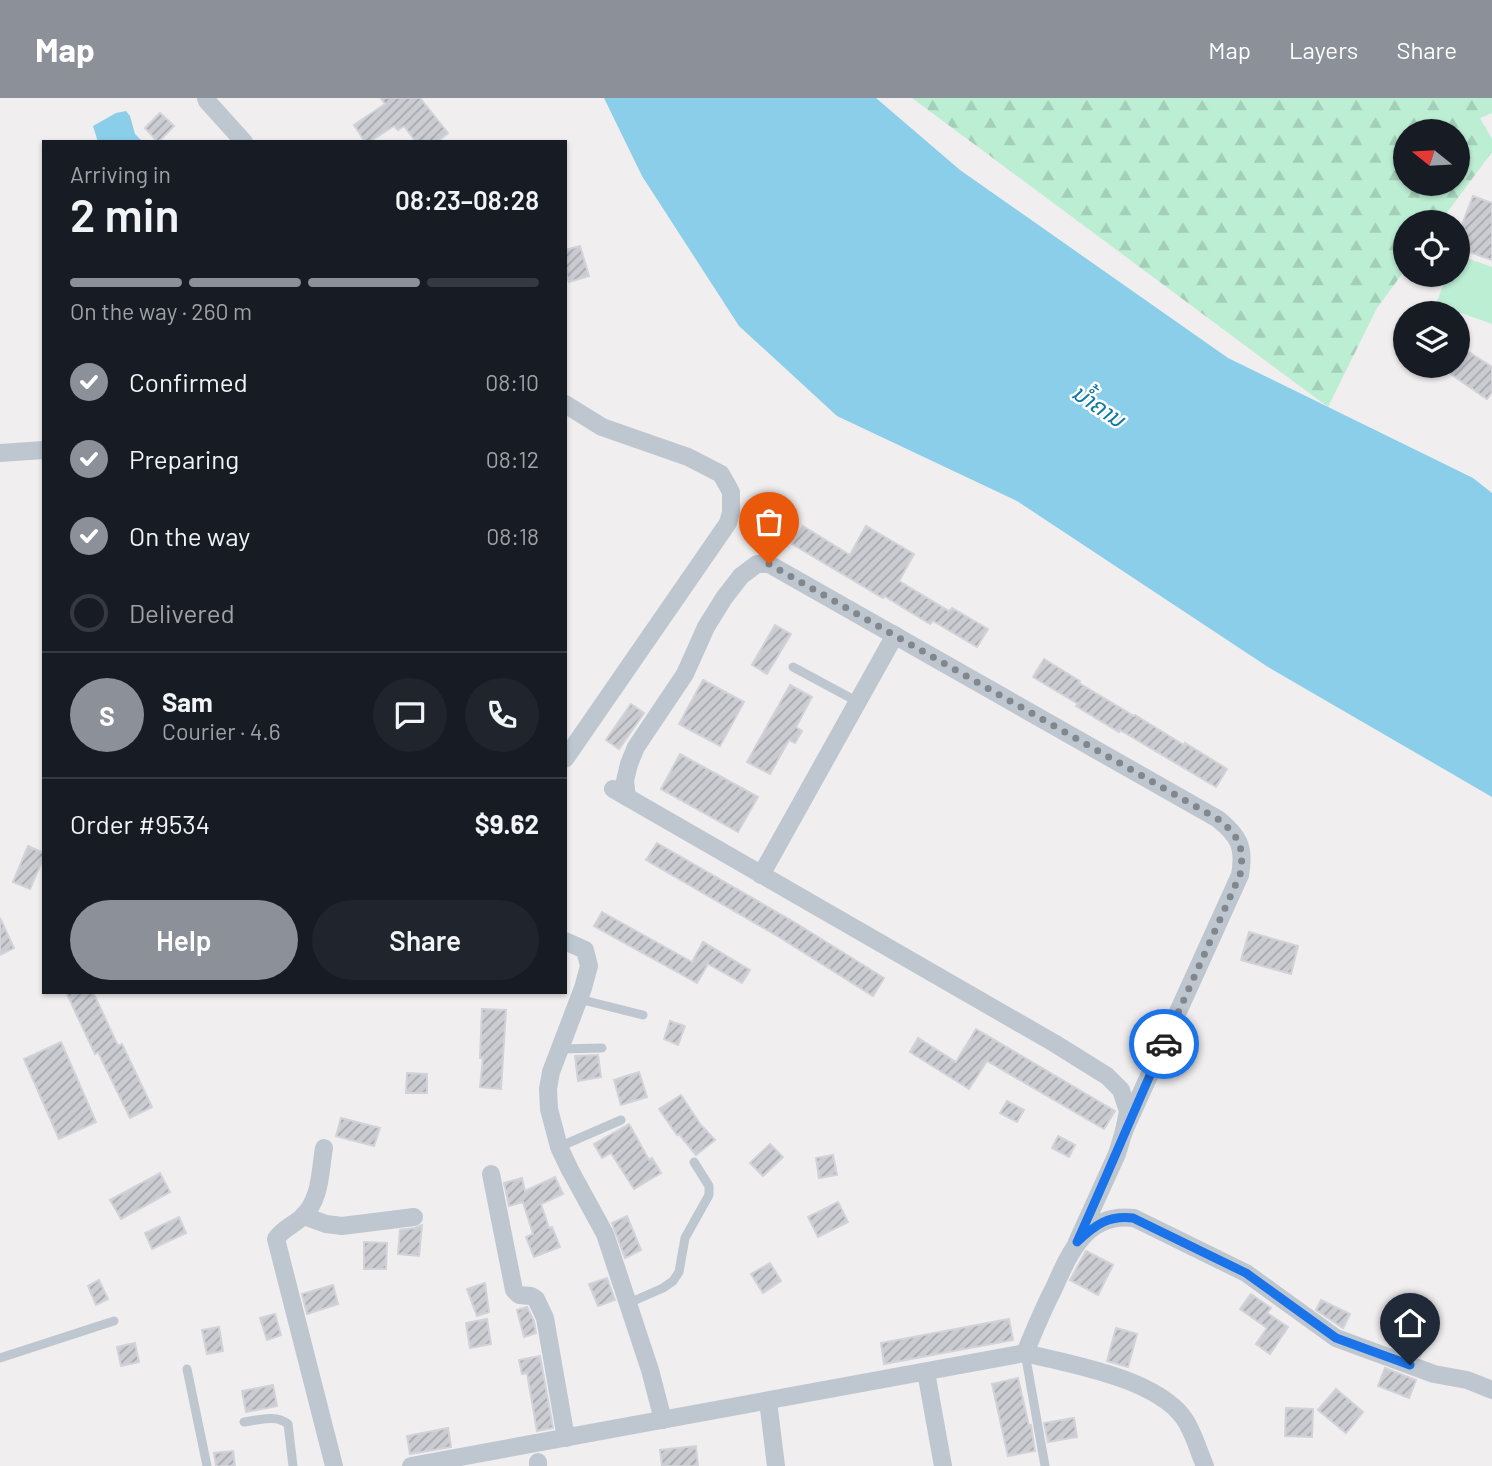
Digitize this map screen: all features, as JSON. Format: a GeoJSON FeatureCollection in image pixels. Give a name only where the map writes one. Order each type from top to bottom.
{"type":"FeatureCollection","features":[{"type":"Feature","properties":{"kind":"street"},"geometry":{"type":"LineString","coordinates":[[206,98],[242,140]]}},
{"type":"Feature","properties":{"kind":"street"},"geometry":{"type":"LineString","coordinates":[[567,405],[602,427],[688,457],[722,474],[731,492],[728,523],[567,756]]}},
{"type":"Feature","properties":{"kind":"street"},"geometry":{"type":"LineString","coordinates":[[0,453],[42,450]]}},
{"type":"Feature","properties":{"kind":"street"},"geometry":{"type":"LineString","coordinates":[[1025,1353],[1117,1154],[1128,1111],[1121,1090],[1107,1076],[1055,1043],[620,793],[636,747],[685,674],[706,627],[741,576],[757,564],[769,564],[1218,819],[1240,842],[1243,859],[1240,875],[1124,1131]]}},
{"type":"Feature","properties":{"kind":"street"},"geometry":{"type":"LineString","coordinates":[[761,874],[895,635]]}},
{"type":"Feature","properties":{"kind":"street"},"geometry":{"type":"LineString","coordinates":[[567,942],[585,950],[589,966],[551,1072],[549,1109],[559,1147],[605,1234],[650,1370],[663,1420]]}},
{"type":"Feature","properties":{"kind":"street"},"geometry":{"type":"LineString","coordinates":[[324,1148],[316,1197],[311,1209],[280,1233],[276,1246],[306,1351],[334,1466]]}},
{"type":"Feature","properties":{"kind":"street"},"geometry":{"type":"LineString","coordinates":[[491,1174],[514,1290],[519,1295],[537,1299],[545,1318],[565,1438]]}},
{"type":"Feature","properties":{"kind":"street"},"geometry":{"type":"LineString","coordinates":[[304,1216],[326,1224],[342,1226],[414,1217]]}},
{"type":"Feature","properties":{"kind":"street"},"geometry":{"type":"LineString","coordinates":[[1077,1242],[1093,1227],[1108,1220],[1133,1218],[1246,1273],[1336,1338],[1434,1374],[1467,1380],[1492,1390]]}},
{"type":"Feature","properties":{"kind":"street"},"geometry":{"type":"LineString","coordinates":[[411,1466],[1025,1353],[1101,1372],[1153,1392],[1181,1414],[1205,1466]]}},
{"type":"Feature","properties":{"kind":"street"},"geometry":{"type":"LineString","coordinates":[[926,1372],[943,1466]]}},
{"type":"Feature","properties":{"kind":"street"},"geometry":{"type":"LineString","coordinates":[[768,1401],[776,1466]]}},
{"type":"Feature","properties":{"kind":"lane"},"geometry":{"type":"LineString","coordinates":[[793,667],[858,702]]}},
{"type":"Feature","properties":{"kind":"lane"},"geometry":{"type":"LineString","coordinates":[[579,999],[643,1015]]}},
{"type":"Feature","properties":{"kind":"lane"},"geometry":{"type":"LineString","coordinates":[[560,1049],[603,1048]]}},
{"type":"Feature","properties":{"kind":"lane"},"geometry":{"type":"LineString","coordinates":[[559,1147],[621,1120]]}},
{"type":"Feature","properties":{"kind":"lane"},"geometry":{"type":"LineString","coordinates":[[629,1303],[663,1288],[673,1281],[679,1272],[685,1238],[709,1195],[709,1186],[694,1162]]}},
{"type":"Feature","properties":{"kind":"lane"},"geometry":{"type":"LineString","coordinates":[[0,1359],[114,1321]]}},
{"type":"Feature","properties":{"kind":"lane"},"geometry":{"type":"LineString","coordinates":[[1025,1353],[1045,1466]]}},
{"type":"Feature","properties":{"kind":"lane"},"geometry":{"type":"LineString","coordinates":[[187,1369],[207,1466]]}},
{"type":"Feature","properties":{"kind":"lane"},"geometry":{"type":"LineString","coordinates":[[244,1422],[277,1418],[288,1424],[293,1466]]}},
{"type":"Feature","properties":{"kind":"lane"},"geometry":{"type":"LineString","coordinates":[[526,1445],[542,1465]]}},
{"type":"Feature","properties":{"kind":"green space"},"geometry":{"type":"Polygon","coordinates":[[[912,98],[1492,98],[1492,113],[1480,118],[1492,139],[1492,152],[1470,182],[1470,119],[1393,119],[1393,196],[1459,196],[1449,210],[1393,210],[1393,286],[1377,308],[1328,407],[912,98]]]}},
{"type":"Feature","properties":{"kind":"green space"},"geometry":{"type":"Polygon","coordinates":[[[1470,259],[1492,267],[1492,324],[1470,316],[1470,301],[1437,301],[1442,287],[1470,287],[1470,259]]]}},
{"type":"Feature","properties":{"kind":"water","name":"ນ້ຳຄານ"},"geometry":{"type":"Polygon","coordinates":[[[604,98],[876,98],[960,170],[1228,358],[1473,478],[1492,493],[1492,797],[1268,667],[1017,501],[837,416],[739,326],[642,176],[604,98]]]}},
{"type":"Feature","properties":{"kind":"water"},"geometry":{"type":"Polygon","coordinates":[[[126,111],[135,134],[141,140],[97,140],[93,126],[116,113],[126,111]]]}},
{"type":"Feature","properties":{"kind":"building"},"geometry":{"type":"Polygon","coordinates":[[[381,98],[420,98],[448,133],[439,140],[414,140],[404,126],[398,130],[394,126],[372,140],[364,140],[354,125],[385,104],[381,98]]]}},
{"type":"Feature","properties":{"kind":"building"},"geometry":{"type":"Polygon","coordinates":[[[160,113],[174,126],[160,140],[156,140],[145,128],[160,113]]]}},
{"type":"Feature","properties":{"kind":"building"},"geometry":{"type":"Polygon","coordinates":[[[1473,196],[1492,203],[1492,260],[1470,252],[1470,210],[1468,210],[1473,196]]]}},
{"type":"Feature","properties":{"kind":"building"},"geometry":{"type":"Polygon","coordinates":[[[580,246],[589,276],[569,282],[567,249],[580,246]]]}},
{"type":"Feature","properties":{"kind":"building"},"geometry":{"type":"Polygon","coordinates":[[[1470,353],[1492,367],[1492,392],[1487,399],[1456,378],[1470,378],[1470,353]]]}},
{"type":"Feature","properties":{"kind":"building"},"geometry":{"type":"Polygon","coordinates":[[[803,526],[850,555],[866,526],[914,554],[899,581],[949,611],[952,608],[988,629],[977,647],[933,621],[930,624],[884,596],[883,598],[792,544],[803,526]]]}},
{"type":"Feature","properties":{"kind":"building"},"geometry":{"type":"Polygon","coordinates":[[[775,625],[791,634],[767,674],[752,665],[775,625]]]}},
{"type":"Feature","properties":{"kind":"building"},"geometry":{"type":"Polygon","coordinates":[[[1044,659],[1080,681],[1079,683],[1227,769],[1216,787],[1120,730],[1119,732],[1033,677],[1044,659]]]}},
{"type":"Feature","properties":{"kind":"building"},"geometry":{"type":"Polygon","coordinates":[[[703,680],[744,702],[720,746],[679,724],[703,680]]]}},
{"type":"Feature","properties":{"kind":"building"},"geometry":{"type":"Polygon","coordinates":[[[790,685],[812,697],[796,727],[802,731],[795,743],[789,740],[770,774],[747,762],[790,685]]]}},
{"type":"Feature","properties":{"kind":"building"},"geometry":{"type":"Polygon","coordinates":[[[631,704],[644,713],[619,749],[606,740],[631,704]]]}},
{"type":"Feature","properties":{"kind":"building"},"geometry":{"type":"Polygon","coordinates":[[[680,754],[758,797],[738,832],[661,789],[680,754]]]}},
{"type":"Feature","properties":{"kind":"building"},"geometry":{"type":"Polygon","coordinates":[[[657,843],[794,922],[884,978],[873,996],[779,937],[646,860],[657,843]]]}},
{"type":"Feature","properties":{"kind":"building"},"geometry":{"type":"Polygon","coordinates":[[[28,846],[42,852],[42,862],[30,889],[13,882],[28,846]]]}},
{"type":"Feature","properties":{"kind":"building"},"geometry":{"type":"Polygon","coordinates":[[[602,912],[692,962],[703,942],[750,970],[742,983],[708,964],[697,983],[594,926],[602,912]]]}},
{"type":"Feature","properties":{"kind":"building"},"geometry":{"type":"Polygon","coordinates":[[[0,918],[14,948],[0,955],[0,918]]]}},
{"type":"Feature","properties":{"kind":"building"},"geometry":{"type":"Polygon","coordinates":[[[1249,932],[1298,946],[1291,974],[1241,960],[1249,932]]]}},
{"type":"Feature","properties":{"kind":"building"},"geometry":{"type":"Polygon","coordinates":[[[67,994],[94,994],[118,1046],[122,1044],[152,1107],[130,1118],[98,1052],[95,1054],[67,994]]]}},
{"type":"Feature","properties":{"kind":"building"},"geometry":{"type":"Polygon","coordinates":[[[482,1009],[506,1010],[501,1089],[480,1087],[483,1058],[480,1058],[482,1009]]]}},
{"type":"Feature","properties":{"kind":"building"},"geometry":{"type":"Polygon","coordinates":[[[670,1021],[685,1026],[678,1045],[664,1039],[670,1021]]]}},
{"type":"Feature","properties":{"kind":"building"},"geometry":{"type":"Polygon","coordinates":[[[976,1029],[1115,1111],[1104,1129],[987,1061],[969,1089],[910,1052],[918,1038],[956,1062],[976,1029]]]}},
{"type":"Feature","properties":{"kind":"building"},"geometry":{"type":"Polygon","coordinates":[[[61,1042],[96,1122],[59,1139],[24,1059],[61,1042]]]}},
{"type":"Feature","properties":{"kind":"building"},"geometry":{"type":"Polygon","coordinates":[[[598,1055],[601,1077],[578,1081],[575,1056],[598,1055]]]}},
{"type":"Feature","properties":{"kind":"building"},"geometry":{"type":"Polygon","coordinates":[[[639,1072],[647,1097],[621,1105],[614,1080],[639,1072]]]}},
{"type":"Feature","properties":{"kind":"building"},"geometry":{"type":"Polygon","coordinates":[[[407,1073],[427,1074],[427,1093],[406,1093],[407,1073]]]}},
{"type":"Feature","properties":{"kind":"building"},"geometry":{"type":"Polygon","coordinates":[[[681,1095],[700,1124],[715,1140],[696,1155],[679,1134],[677,1135],[659,1109],[681,1095]]]}},
{"type":"Feature","properties":{"kind":"building"},"geometry":{"type":"Polygon","coordinates":[[[1007,1101],[1024,1110],[1017,1122],[1000,1113],[1007,1101]]]}},
{"type":"Feature","properties":{"kind":"building"},"geometry":{"type":"Polygon","coordinates":[[[341,1118],[380,1128],[374,1146],[336,1136],[341,1118]]]}},
{"type":"Feature","properties":{"kind":"building"},"geometry":{"type":"Polygon","coordinates":[[[629,1124],[649,1160],[652,1158],[661,1173],[634,1189],[611,1153],[602,1158],[594,1144],[629,1124]]]}},
{"type":"Feature","properties":{"kind":"building"},"geometry":{"type":"Polygon","coordinates":[[[1058,1136],[1075,1145],[1069,1157],[1052,1148],[1058,1136]]]}},
{"type":"Feature","properties":{"kind":"building"},"geometry":{"type":"Polygon","coordinates":[[[770,1144],[783,1157],[763,1176],[750,1163],[770,1144]]]}},
{"type":"Feature","properties":{"kind":"building"},"geometry":{"type":"Polygon","coordinates":[[[833,1155],[837,1175],[819,1178],[816,1158],[833,1155]]]}},
{"type":"Feature","properties":{"kind":"building"},"geometry":{"type":"Polygon","coordinates":[[[160,1173],[170,1192],[121,1219],[110,1200],[160,1173]]]}},
{"type":"Feature","properties":{"kind":"building"},"geometry":{"type":"Polygon","coordinates":[[[555,1177],[563,1194],[541,1204],[549,1228],[552,1227],[560,1247],[534,1257],[526,1237],[533,1234],[523,1202],[509,1206],[504,1183],[522,1178],[525,1191],[555,1177]]]}},
{"type":"Feature","properties":{"kind":"building"},"geometry":{"type":"Polygon","coordinates":[[[838,1202],[848,1222],[818,1237],[808,1217],[838,1202]]]}},
{"type":"Feature","properties":{"kind":"building"},"geometry":{"type":"Polygon","coordinates":[[[627,1216],[641,1250],[625,1258],[612,1223],[627,1216]]]}},
{"type":"Feature","properties":{"kind":"building"},"geometry":{"type":"Polygon","coordinates":[[[179,1217],[186,1233],[152,1249],[145,1233],[179,1217]]]}},
{"type":"Feature","properties":{"kind":"building"},"geometry":{"type":"Polygon","coordinates":[[[422,1225],[419,1256],[398,1254],[400,1230],[422,1225]]]}},
{"type":"Feature","properties":{"kind":"building"},"geometry":{"type":"Polygon","coordinates":[[[364,1242],[387,1243],[386,1269],[364,1269],[364,1242]]]}},
{"type":"Feature","properties":{"kind":"building"},"geometry":{"type":"Polygon","coordinates":[[[1086,1251],[1113,1265],[1098,1295],[1070,1280],[1086,1251]]]}},
{"type":"Feature","properties":{"kind":"building"},"geometry":{"type":"Polygon","coordinates":[[[770,1263],[781,1281],[763,1293],[751,1274],[770,1263]]]}},
{"type":"Feature","properties":{"kind":"building"},"geometry":{"type":"Polygon","coordinates":[[[607,1278],[615,1300],[598,1306],[589,1284],[607,1278]]]}},
{"type":"Feature","properties":{"kind":"building"},"geometry":{"type":"Polygon","coordinates":[[[99,1280],[108,1299],[96,1305],[88,1286],[99,1280]]]}},
{"type":"Feature","properties":{"kind":"building"},"geometry":{"type":"Polygon","coordinates":[[[485,1283],[489,1312],[477,1316],[467,1289],[485,1283]]]}},
{"type":"Feature","properties":{"kind":"building"},"geometry":{"type":"Polygon","coordinates":[[[333,1285],[338,1304],[307,1314],[302,1294],[333,1285]]]}},
{"type":"Feature","properties":{"kind":"building"},"geometry":{"type":"Polygon","coordinates":[[[1251,1294],[1271,1308],[1267,1313],[1288,1327],[1270,1354],[1256,1344],[1267,1328],[1240,1309],[1251,1294]]]}},
{"type":"Feature","properties":{"kind":"building"},"geometry":{"type":"Polygon","coordinates":[[[1321,1300],[1350,1314],[1343,1328],[1316,1310],[1321,1300]]]}},
{"type":"Feature","properties":{"kind":"building"},"geometry":{"type":"Polygon","coordinates":[[[527,1307],[536,1333],[524,1337],[517,1310],[527,1307]]]}},
{"type":"Feature","properties":{"kind":"building"},"geometry":{"type":"Polygon","coordinates":[[[275,1314],[281,1335],[267,1340],[260,1318],[275,1314]]]}},
{"type":"Feature","properties":{"kind":"building"},"geometry":{"type":"Polygon","coordinates":[[[487,1319],[491,1344],[470,1348],[466,1323],[487,1319]]]}},
{"type":"Feature","properties":{"kind":"building"},"geometry":{"type":"Polygon","coordinates":[[[1009,1319],[1013,1340],[884,1364],[881,1343],[1009,1319]]]}},
{"type":"Feature","properties":{"kind":"building"},"geometry":{"type":"Polygon","coordinates":[[[219,1327],[223,1351],[207,1354],[202,1330],[219,1327]]]}},
{"type":"Feature","properties":{"kind":"building"},"geometry":{"type":"Polygon","coordinates":[[[1116,1328],[1137,1334],[1128,1367],[1107,1361],[1116,1328]]]}},
{"type":"Feature","properties":{"kind":"building"},"geometry":{"type":"Polygon","coordinates":[[[1396,1331],[1425,1344],[1420,1357],[1390,1345],[1396,1331]]]}},
{"type":"Feature","properties":{"kind":"building"},"geometry":{"type":"Polygon","coordinates":[[[135,1343],[139,1362],[121,1366],[117,1347],[135,1343]]]}},
{"type":"Feature","properties":{"kind":"building"},"geometry":{"type":"Polygon","coordinates":[[[540,1356],[553,1428],[537,1431],[527,1373],[522,1374],[519,1360],[540,1356]]]}},
{"type":"Feature","properties":{"kind":"building"},"geometry":{"type":"Polygon","coordinates":[[[1385,1368],[1416,1380],[1409,1398],[1378,1386],[1385,1368]]]}},
{"type":"Feature","properties":{"kind":"building"},"geometry":{"type":"Polygon","coordinates":[[[1018,1378],[1035,1451],[1008,1456],[992,1384],[1018,1378]]]}},
{"type":"Feature","properties":{"kind":"building"},"geometry":{"type":"Polygon","coordinates":[[[273,1385],[277,1406],[246,1412],[242,1391],[273,1385]]]}},
{"type":"Feature","properties":{"kind":"building"},"geometry":{"type":"Polygon","coordinates":[[[1336,1389],[1363,1412],[1346,1433],[1318,1410],[1336,1389]]]}},
{"type":"Feature","properties":{"kind":"building"},"geometry":{"type":"Polygon","coordinates":[[[1286,1408],[1313,1409],[1312,1437],[1285,1436],[1286,1408]]]}},
{"type":"Feature","properties":{"kind":"building"},"geometry":{"type":"Polygon","coordinates":[[[1074,1418],[1077,1437],[1048,1442],[1044,1423],[1074,1418]]]}},
{"type":"Feature","properties":{"kind":"building"},"geometry":{"type":"Polygon","coordinates":[[[448,1428],[451,1447],[410,1454],[407,1436],[448,1428]]]}},
{"type":"Feature","properties":{"kind":"building"},"geometry":{"type":"Polygon","coordinates":[[[696,1446],[698,1466],[662,1466],[660,1450],[696,1446]]]}},
{"type":"Feature","properties":{"kind":"building"},"geometry":{"type":"Polygon","coordinates":[[[233,1451],[235,1466],[216,1466],[214,1453],[233,1451]]]}},
{"type":"Feature","properties":{"kind":"way so far"},"geometry":{"type":"LineString","coordinates":[[769,564],[1218,819],[1231,830],[1240,842],[1243,859],[1240,875],[1164,1044]]}},
{"type":"Feature","properties":{"kind":"route"},"geometry":{"type":"LineString","coordinates":[[1164,1044],[1077,1242],[1093,1227],[1108,1220],[1133,1218],[1246,1273],[1336,1338],[1410,1365]]}}]}
